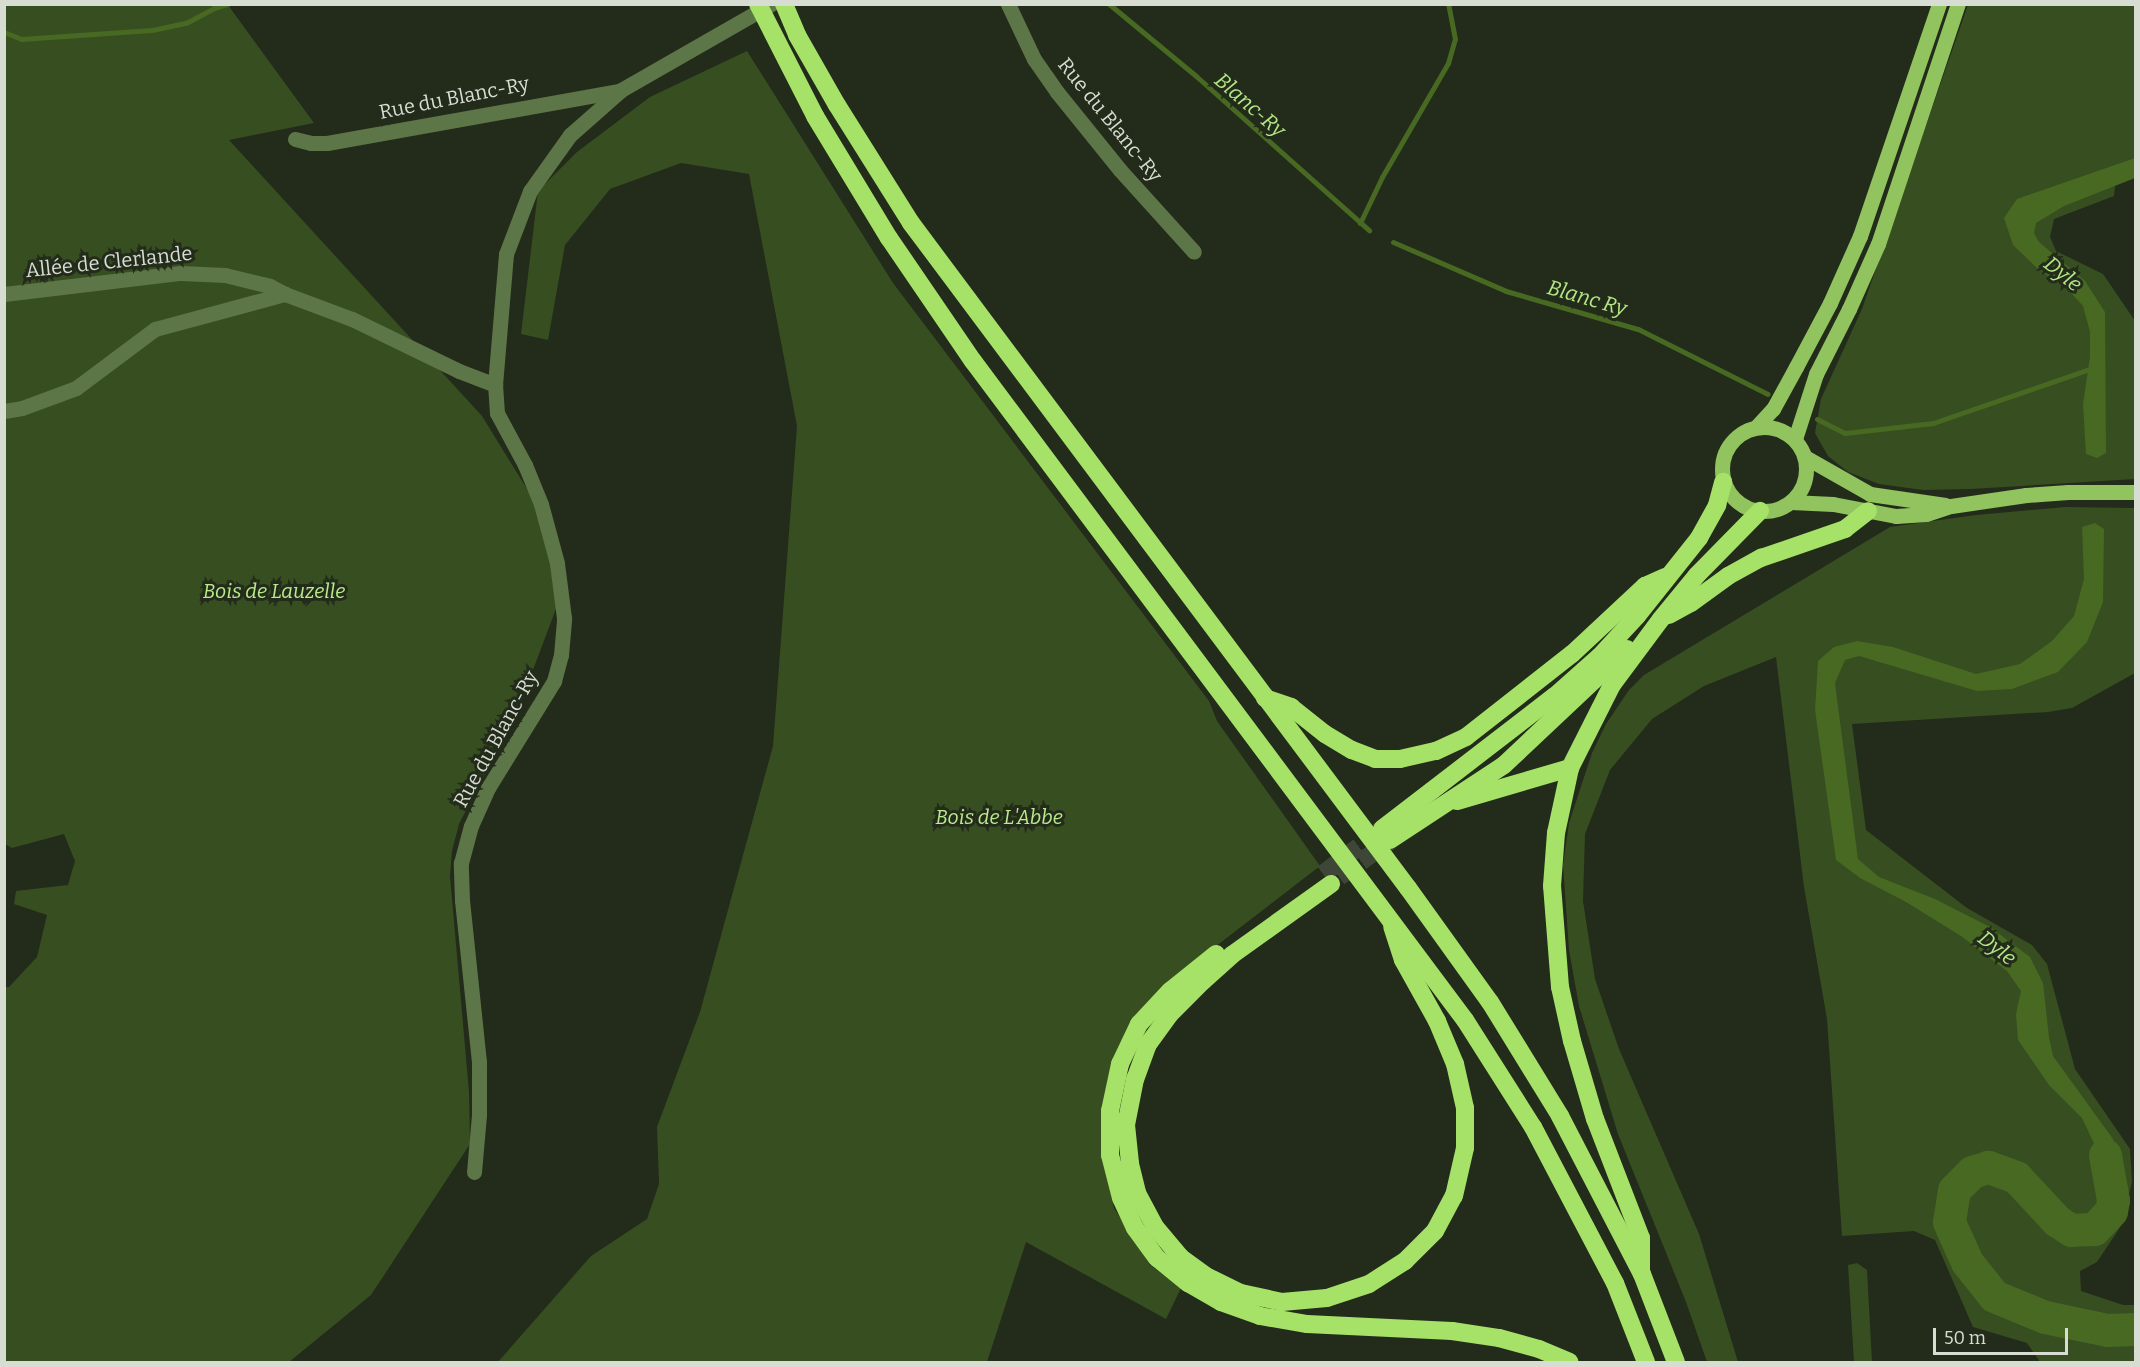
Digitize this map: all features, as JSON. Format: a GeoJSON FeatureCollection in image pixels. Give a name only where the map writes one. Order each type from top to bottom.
{"type":"FeatureCollection","features":[{"type":"Feature","properties":{"kind":"highway"},"geometry":{"type":"LineString","coordinates":[[758,4],[815,116],[889,238],[973,361],[1387,912],[1465,1020],[1533,1127],[1615,1283],[1646,1362]]}},
{"type":"Feature","properties":{"kind":"highway"},"geometry":{"type":"LineString","coordinates":[[783,4],[797,35],[837,105],[911,223],[1408,888],[1490,1002],[1560,1116],[1642,1274],[1676,1362]]}},
{"type":"Feature","properties":{"kind":"highway"},"geometry":{"type":"LineString","coordinates":[[1723,482],[1717,505],[1699,538],[1599,657],[1386,835],[1437,807],[1504,765],[1661,619],[1691,603],[1728,576],[1761,558],[1845,529],[1868,511]]}},
{"type":"Feature","properties":{"kind":"highway"},"geometry":{"type":"LineString","coordinates":[[1642,1274],[1641,1238],[1595,1119],[1572,1041],[1560,987],[1552,886],[1556,833],[1570,768],[1612,685],[1697,575],[1760,511]]}},
{"type":"Feature","properties":{"kind":"highway"},"geometry":{"type":"LineString","coordinates":[[1265,698],[1291,707],[1325,734],[1352,750],[1375,759],[1400,759],[1436,751],[1466,737],[1572,654],[1644,586],[1670,575]]}},
{"type":"Feature","properties":{"kind":"highway"},"geometry":{"type":"LineString","coordinates":[[1437,807],[1570,768]]}},
{"type":"Feature","properties":{"kind":"highway"},"geometry":{"type":"LineString","coordinates":[[1387,912],[1402,960],[1437,1021],[1455,1065],[1465,1108],[1465,1148],[1454,1196],[1435,1232],[1405,1262],[1369,1284],[1327,1298],[1282,1302],[1241,1293],[1208,1277],[1180,1257],[1156,1228],[1137,1193],[1130,1164],[1126,1125],[1135,1079],[1148,1044],[1170,1014],[1203,981],[1327,879],[1170,991],[1139,1024],[1120,1064],[1110,1111],[1110,1155],[1121,1198],[1135,1228],[1156,1258],[1188,1283],[1221,1302],[1260,1317],[1307,1324],[1452,1331],[1499,1338],[1539,1349],[1569,1362]]}},
{"type":"Feature","properties":{"kind":"main road"},"geometry":{"type":"LineString","coordinates":[[1756,427],[1770,426],[1784,430],[1795,439],[1805,457],[1805,481],[1791,502],[1776,510],[1760,511],[1744,507],[1731,496],[1723,482],[1721,467],[1724,452],[1733,439],[1756,427],[1773,409],[1830,303],[1860,236],[1939,4]]}},
{"type":"Feature","properties":{"kind":"main road"},"geometry":{"type":"LineString","coordinates":[[1795,439],[1816,374],[1849,309],[1878,244],[1958,4]]}},
{"type":"Feature","properties":{"kind":"main road"},"geometry":{"type":"LineString","coordinates":[[1805,457],[1870,494],[1951,506]]}},
{"type":"Feature","properties":{"kind":"main road"},"geometry":{"type":"LineString","coordinates":[[1791,502],[1833,504],[1896,516],[1926,514],[1951,506],[2026,495],[2136,492]]}},
{"type":"Feature","properties":{"kind":"street","name":"Rue du Blanc-Ry"},"geometry":{"type":"LineString","coordinates":[[474,1172],[479,1115],[479,1062],[461,863],[471,826],[488,788],[554,681],[561,655],[564,618],[557,563],[541,504],[525,465],[497,413],[495,385],[506,254],[520,214],[543,170],[570,135],[621,90],[771,4]]}},
{"type":"Feature","properties":{"kind":"street","name":"Rue du Blanc-Ry"},"geometry":{"type":"LineString","coordinates":[[1008,4],[1034,59],[1057,92],[1108,156],[1194,252]]}},
{"type":"Feature","properties":{"kind":"street","name":"Rue du Blanc-Ry"},"geometry":{"type":"LineString","coordinates":[[295,139],[311,143],[327,143],[621,90]]}},
{"type":"Feature","properties":{"kind":"street","name":"Allée de Clerlande"},"geometry":{"type":"LineString","coordinates":[[4,294],[158,276],[206,273],[261,283],[352,319],[459,371],[495,385]]}},
{"type":"Feature","properties":{"kind":"street"},"geometry":{"type":"LineString","coordinates":[[4,411],[22,408],[76,388],[155,329],[285,294]]}},
{"type":"Feature","properties":{"kind":"green space","name":"Bois de Lauzelle"},"geometry":{"type":"Polygon","coordinates":[[[5,5],[228,5],[314,123],[229,140],[482,416],[535,502],[560,598],[518,710],[459,824],[452,851],[450,876],[469,1092],[470,1144],[371,1295],[289,1362],[5,1362],[4,987],[9,987],[37,957],[47,915],[14,904],[16,891],[68,885],[75,861],[64,834],[12,848],[5,844],[5,5]]]}},
{"type":"Feature","properties":{"kind":"green space"},"geometry":{"type":"Polygon","coordinates":[[[1968,5],[2135,5],[2135,158],[2117,165],[2114,196],[2054,219],[2050,237],[2056,251],[2103,274],[2135,321],[2135,479],[1923,490],[1879,484],[1848,472],[1828,456],[1815,433],[1821,399],[1862,309],[1968,5]]]}},
{"type":"Feature","properties":{"kind":"green space","name":"Bois de L'Abbe"},"geometry":{"type":"Polygon","coordinates":[[[747,51],[893,283],[1209,701],[1217,721],[1320,866],[1163,987],[1132,1026],[1108,1078],[1101,1147],[1114,1208],[1150,1265],[1181,1288],[1166,1319],[1026,1242],[987,1362],[498,1362],[591,1256],[647,1219],[659,1184],[657,1127],[700,1012],[773,746],[797,426],[749,174],[681,163],[610,189],[565,245],[548,340],[521,334],[538,191],[577,152],[650,97],[747,51]]]}},
{"type":"Feature","properties":{"kind":"green space"},"geometry":{"type":"Polygon","coordinates":[[[2065,507],[2135,508],[2135,673],[2072,708],[2048,712],[1852,724],[1866,830],[1967,908],[2032,945],[2047,964],[2075,1069],[2130,1149],[2132,1182],[2121,1226],[2097,1262],[2080,1271],[2081,1291],[2123,1305],[2135,1305],[2135,1362],[2040,1362],[2027,1343],[1973,1327],[1935,1240],[1914,1231],[1842,1236],[1827,1019],[1804,887],[1776,657],[1704,686],[1652,719],[1610,770],[1585,834],[1583,901],[1595,979],[1619,1049],[1699,1234],[1738,1362],[1707,1362],[1686,1302],[1618,1134],[1579,1006],[1569,950],[1563,865],[1569,823],[1592,753],[1606,724],[1629,690],[1644,675],[1890,527],[1976,515],[2065,507]]]}},
{"type":"Feature","properties":{"kind":"green space"},"geometry":{"type":"Polygon","coordinates":[[[1857,1263],[1867,1270],[1872,1362],[1854,1362],[1848,1265],[1857,1263]]]}},
{"type":"Feature","properties":{"kind":"water","name":"Dyle"},"geometry":{"type":"Polygon","coordinates":[[[2135,158],[2135,178],[2064,206],[2036,223],[2034,233],[2039,242],[2085,281],[2105,312],[2106,453],[2097,458],[2086,454],[2083,404],[2090,357],[2090,332],[2083,306],[2071,293],[2037,268],[2013,245],[2004,218],[2017,199],[2135,158]]]}},
{"type":"Feature","properties":{"kind":"water"},"geometry":{"type":"Polygon","coordinates":[[[2095,523],[2104,529],[2103,602],[2087,642],[2058,672],[2012,689],[1977,691],[1859,656],[1845,660],[1835,683],[1858,859],[1879,877],[1935,899],[1990,927],[2030,957],[2043,983],[2053,1056],[2113,1139],[2124,1168],[2121,1196],[2113,1200],[2105,1196],[2099,1154],[2082,1118],[2049,1085],[2018,1040],[2016,1014],[2021,991],[2007,971],[1961,936],[1906,902],[1860,878],[1836,860],[1815,710],[1818,661],[1834,647],[1857,641],[1893,647],[1976,674],[2020,664],[2052,641],[2074,616],[2084,579],[2082,527],[2095,523]]]}},
{"type":"Feature","properties":{"kind":"waterway","name":"Blanc-Ry"},"geometry":{"type":"LineString","coordinates":[[4,32],[21,39],[152,30],[186,23],[214,8],[227,4]]}},
{"type":"Feature","properties":{"kind":"waterway","name":"Blanc-Ry"},"geometry":{"type":"LineString","coordinates":[[1109,4],[1196,76],[1369,230]]}},
{"type":"Feature","properties":{"kind":"waterway"},"geometry":{"type":"LineString","coordinates":[[1360,223],[1382,177],[1448,63],[1455,39],[1448,4]]}},
{"type":"Feature","properties":{"kind":"waterway","name":"Blanc Ry"},"geometry":{"type":"LineString","coordinates":[[1393,242],[1506,291],[1638,329],[1768,394]]}},
{"type":"Feature","properties":{"kind":"waterway","name":"Blanc Ry"},"geometry":{"type":"LineString","coordinates":[[1817,419],[1845,433],[1933,423],[2093,368]]}},
{"type":"Feature","properties":{"kind":"waterway","name":"Dyle"},"geometry":{"type":"LineString","coordinates":[[2105,1155],[2113,1200],[2111,1211],[2094,1229],[2071,1230],[2057,1221],[2016,1177],[1988,1167],[1972,1172],[1954,1190],[1949,1222],[1967,1262],[1994,1296],[2045,1317],[2107,1330],[2136,1329]]}},
{"type":"Feature","properties":{"kind":"tunnel"},"geometry":{"type":"LineString","coordinates":[[1323,874],[1382,829]]}},
{"type":"Feature","properties":{"kind":"tunnel"},"geometry":{"type":"LineString","coordinates":[[1339,877],[1390,841]]}}]}
